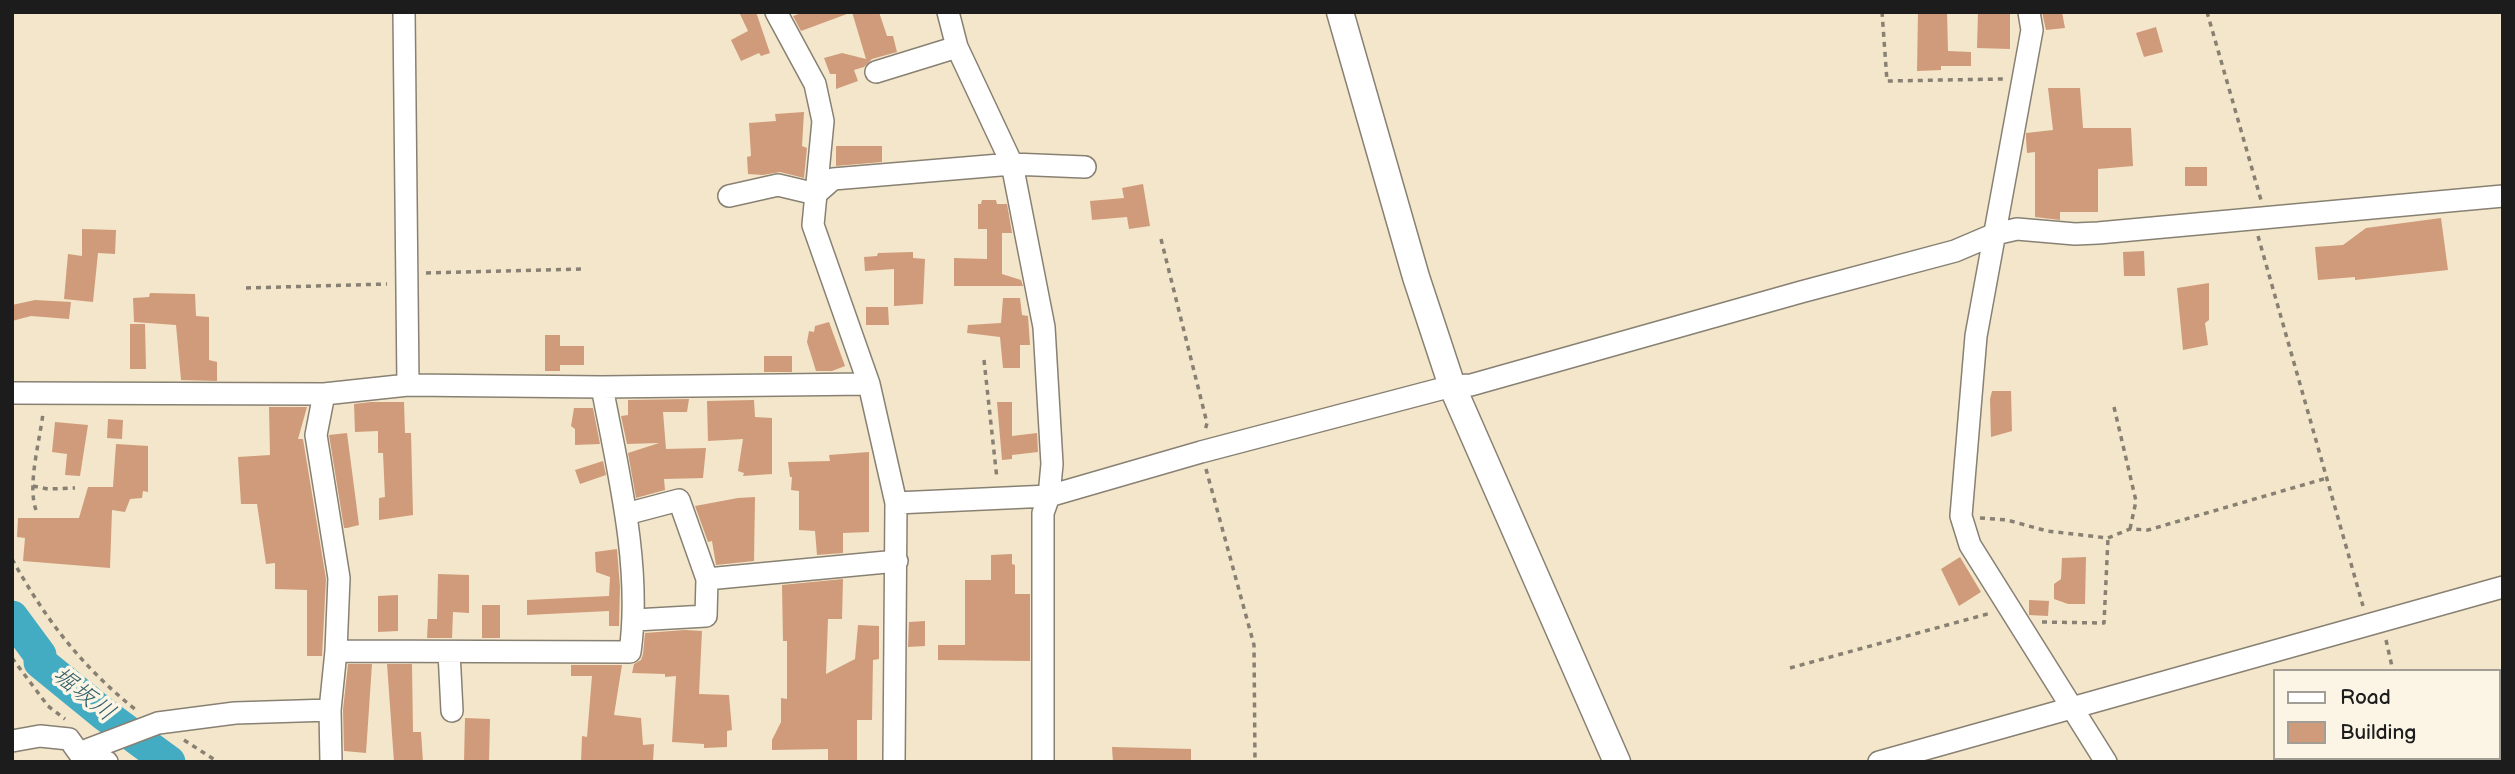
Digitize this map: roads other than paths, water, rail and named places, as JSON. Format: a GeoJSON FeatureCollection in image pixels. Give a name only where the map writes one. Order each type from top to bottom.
{"type":"FeatureCollection","features":[{"type":"Feature","properties":{"kind":"street"},"geometry":{"type":"LineString","coordinates":[[404,12],[408,385]]}},
{"type":"Feature","properties":{"kind":"street"},"geometry":{"type":"LineString","coordinates":[[776,12],[815,84],[823,121],[813,225],[869,384],[896,503],[894,762]]}},
{"type":"Feature","properties":{"kind":"street"},"geometry":{"type":"LineString","coordinates":[[948,12],[957,47],[1013,164],[1044,327],[1052,464],[1049,496],[1043,513],[1043,762]]}},
{"type":"Feature","properties":{"kind":"street"},"geometry":{"type":"LineString","coordinates":[[1340,12],[1416,277],[1452,386],[1617,762]]}},
{"type":"Feature","properties":{"kind":"street"},"geometry":{"type":"LineString","coordinates":[[2029,12],[2032,30],[1976,336],[1961,516],[1970,545],[2106,762]]}},
{"type":"Feature","properties":{"kind":"street"},"geometry":{"type":"LineString","coordinates":[[876,72],[957,47]]}},
{"type":"Feature","properties":{"kind":"street"},"geometry":{"type":"LineString","coordinates":[[816,194],[833,179],[1013,164],[1085,167]]}},
{"type":"Feature","properties":{"kind":"street"},"geometry":{"type":"LineString","coordinates":[[729,196],[778,186],[816,194]]}},
{"type":"Feature","properties":{"kind":"street"},"geometry":{"type":"LineString","coordinates":[[896,503],[1049,496],[1201,452],[1452,386],[1471,385],[1955,251],[1995,234],[2017,229],[2075,234],[2098,233],[2503,196]]}},
{"type":"Feature","properties":{"kind":"street"},"geometry":{"type":"LineString","coordinates":[[12,393],[324,394],[408,385],[602,387],[869,384]]}},
{"type":"Feature","properties":{"kind":"street"},"geometry":{"type":"LineString","coordinates":[[336,651],[630,652],[635,620],[626,514],[602,387]]}},
{"type":"Feature","properties":{"kind":"street"},"geometry":{"type":"LineString","coordinates":[[324,394],[316,435],[340,578],[330,710],[331,762]]}},
{"type":"Feature","properties":{"kind":"street"},"geometry":{"type":"LineString","coordinates":[[626,514],[679,500],[707,579],[706,616],[635,620]]}},
{"type":"Feature","properties":{"kind":"street"},"geometry":{"type":"LineString","coordinates":[[707,579],[897,561]]}},
{"type":"Feature","properties":{"kind":"street"},"geometry":{"type":"LineString","coordinates":[[1879,762],[2503,587]]}},
{"type":"Feature","properties":{"kind":"street"},"geometry":{"type":"LineString","coordinates":[[449,652],[452,711]]}},
{"type":"Feature","properties":{"kind":"street"},"geometry":{"type":"LineString","coordinates":[[75,751],[158,723],[235,713],[330,710]]}},
{"type":"Feature","properties":{"kind":"street"},"geometry":{"type":"LineString","coordinates":[[12,741],[40,736],[107,762]]}},
{"type":"Feature","properties":{"kind":"waterway","name":"堀坂川"},"geometry":{"type":"LineString","coordinates":[[12,617],[40,655],[40,662],[169,762]]}}]}
